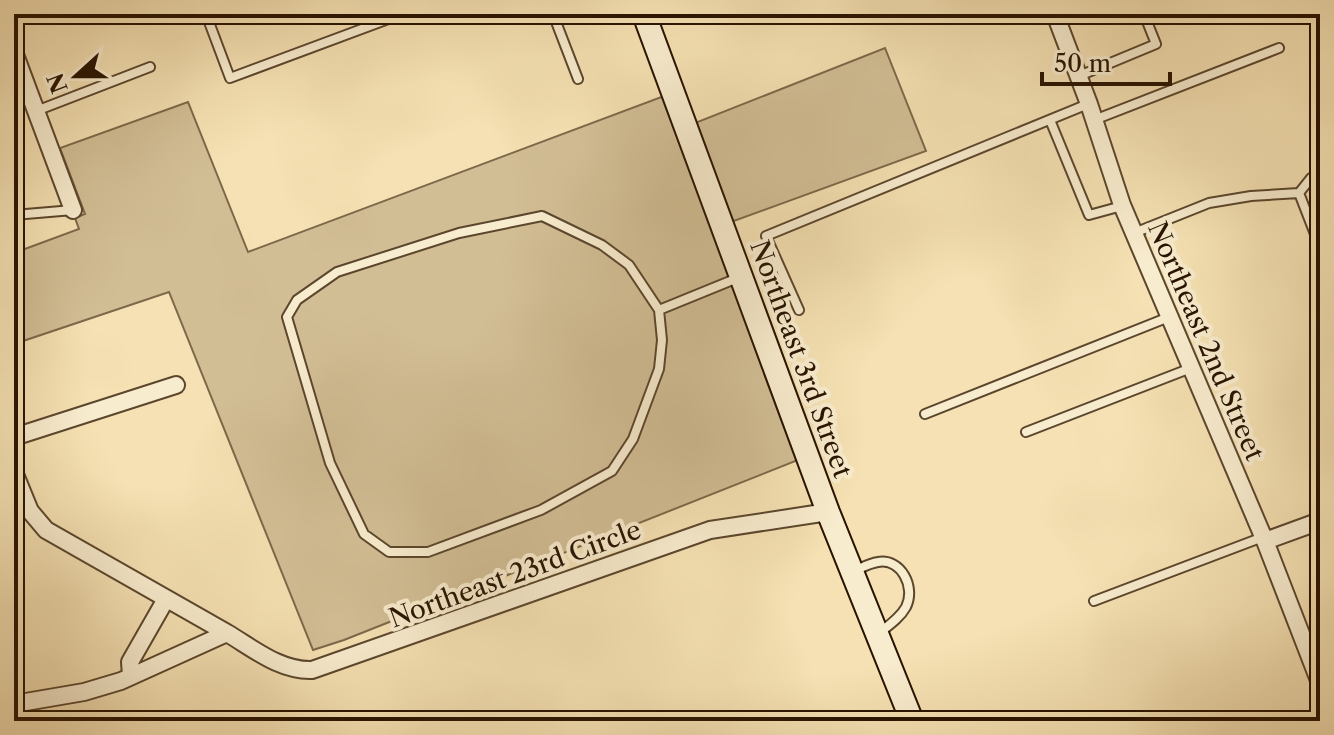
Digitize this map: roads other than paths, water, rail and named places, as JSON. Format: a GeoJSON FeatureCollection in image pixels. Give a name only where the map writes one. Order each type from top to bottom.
{"type":"FeatureCollection","features":[{"type":"Feature","properties":{"kind":"street","name":"Northeast 3rd Street"},"geometry":{"type":"LineString","coordinates":[[644,14],[828,512],[912,721]]}},
{"type":"Feature","properties":{"kind":"street","name":"Northeast 2nd Street"},"geometry":{"type":"LineString","coordinates":[[1055,14],[1092,112],[1122,205],[1264,539],[1320,683]]}},
{"type":"Feature","properties":{"kind":"street"},"geometry":{"type":"LineString","coordinates":[[14,52],[22,98],[36,111],[73,210]]}},
{"type":"Feature","properties":{"kind":"street"},"geometry":{"type":"LineString","coordinates":[[14,437],[176,385]]}},
{"type":"Feature","properties":{"kind":"street","name":"Northeast 23rd Circle"},"geometry":{"type":"LineString","coordinates":[[14,472],[30,511],[46,530],[277,663],[300,671],[312,670],[710,530],[828,512]]}},
{"type":"Feature","properties":{"kind":"street"},"geometry":{"type":"LineString","coordinates":[[1264,539],[1320,521]]}},
{"type":"Feature","properties":{"kind":"street"},"geometry":{"type":"LineString","coordinates":[[131,676],[130,662],[166,599]]}},
{"type":"Feature","properties":{"kind":"street"},"geometry":{"type":"LineString","coordinates":[[14,704],[84,692],[131,676],[227,633]]}},
{"type":"Feature","properties":{"kind":"lane"},"geometry":{"type":"LineString","coordinates":[[206,14],[230,78],[402,14]]}},
{"type":"Feature","properties":{"kind":"lane"},"geometry":{"type":"LineString","coordinates":[[553,14],[578,79]]}},
{"type":"Feature","properties":{"kind":"lane"},"geometry":{"type":"LineString","coordinates":[[1079,77],[1156,44],[1144,14]]}},
{"type":"Feature","properties":{"kind":"lane"},"geometry":{"type":"LineString","coordinates":[[799,310],[766,236],[1050,120],[1092,112],[1279,48]]}},
{"type":"Feature","properties":{"kind":"lane"},"geometry":{"type":"LineString","coordinates":[[36,111],[150,67]]}},
{"type":"Feature","properties":{"kind":"lane"},"geometry":{"type":"LineString","coordinates":[[1050,120],[1089,215],[1122,205]]}},
{"type":"Feature","properties":{"kind":"lane"},"geometry":{"type":"LineString","coordinates":[[1134,233],[1209,203],[1299,193],[1311,178],[1320,174]]}},
{"type":"Feature","properties":{"kind":"lane"},"geometry":{"type":"LineString","coordinates":[[1299,193],[1320,247]]}},
{"type":"Feature","properties":{"kind":"lane"},"geometry":{"type":"LineString","coordinates":[[14,215],[73,210]]}},
{"type":"Feature","properties":{"kind":"lane"},"geometry":{"type":"LineString","coordinates":[[542,216],[602,245],[629,265],[659,310],[662,340],[659,369],[633,439],[612,471],[541,510],[428,552],[389,552],[364,534],[330,463],[287,317],[297,300],[337,272],[459,233],[542,216]]}},
{"type":"Feature","properties":{"kind":"lane"},"geometry":{"type":"LineString","coordinates":[[659,310],[741,277]]}},
{"type":"Feature","properties":{"kind":"lane"},"geometry":{"type":"LineString","coordinates":[[925,414],[1170,317]]}},
{"type":"Feature","properties":{"kind":"lane"},"geometry":{"type":"LineString","coordinates":[[1026,432],[1192,368]]}},
{"type":"Feature","properties":{"kind":"lane"},"geometry":{"type":"LineString","coordinates":[[1094,601],[1264,539]]}},
{"type":"Feature","properties":{"kind":"lane"},"geometry":{"type":"LineString","coordinates":[[852,572],[877,562],[892,562],[902,570],[908,583],[905,609],[877,634]]}}]}
